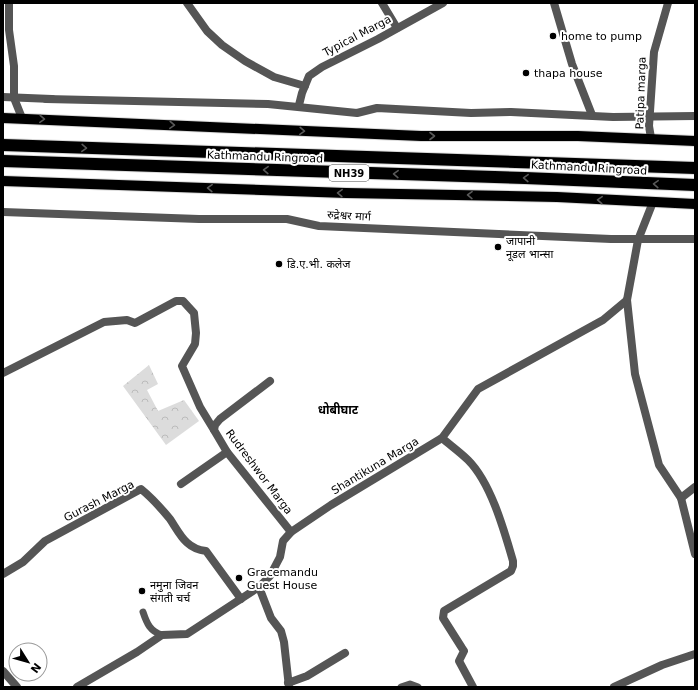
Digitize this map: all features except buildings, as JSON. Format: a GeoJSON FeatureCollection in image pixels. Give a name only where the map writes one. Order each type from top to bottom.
{"type":"FeatureCollection","features":[{"type":"Feature","properties":{"kind":"highway","name":"Kathmandu Ringroad"},"geometry":{"type":"LineString","coordinates":[[3,145],[695,168]]}},
{"type":"Feature","properties":{"kind":"highway","name":"Kathmandu Ringroad"},"geometry":{"type":"LineString","coordinates":[[3,161],[695,185]]}},
{"type":"Feature","properties":{"kind":"main road"},"geometry":{"type":"LineString","coordinates":[[3,118],[422,136],[651,138],[695,141]]}},
{"type":"Feature","properties":{"kind":"main road"},"geometry":{"type":"LineString","coordinates":[[3,181],[346,193],[557,197],[695,204]]}},
{"type":"Feature","properties":{"kind":"street"},"geometry":{"type":"LineString","coordinates":[[9,3],[9,30],[14,66],[14,98],[22,118]]}},
{"type":"Feature","properties":{"kind":"street"},"geometry":{"type":"LineString","coordinates":[[187,3],[208,31],[222,45],[245,61],[274,77],[305,86]]}},
{"type":"Feature","properties":{"kind":"street"},"geometry":{"type":"LineString","coordinates":[[382,3],[398,28]]}},
{"type":"Feature","properties":{"kind":"street","name":"Typical Marga"},"geometry":{"type":"LineString","coordinates":[[300,106],[309,76],[322,67],[443,3]]}},
{"type":"Feature","properties":{"kind":"street"},"geometry":{"type":"LineString","coordinates":[[554,3],[572,64],[592,115]]}},
{"type":"Feature","properties":{"kind":"street","name":"Patipa marga"},"geometry":{"type":"LineString","coordinates":[[651,138],[649,116],[654,52],[668,3]]}},
{"type":"Feature","properties":{"kind":"street"},"geometry":{"type":"LineString","coordinates":[[3,97],[198,101],[300,106],[357,113],[378,108],[471,114],[511,112],[592,115],[695,116]]}},
{"type":"Feature","properties":{"kind":"street"},"geometry":{"type":"LineString","coordinates":[[653,202],[638,240],[627,300],[635,374],[659,465],[681,498],[695,554]]}},
{"type":"Feature","properties":{"kind":"street","name":"रुद्रेश्वर मार्ग"},"geometry":{"type":"LineString","coordinates":[[3,212],[199,219],[287,219],[319,226],[638,240],[695,239]]}},
{"type":"Feature","properties":{"kind":"street","name":"Shantikuna Marga"},"geometry":{"type":"LineString","coordinates":[[162,635],[187,634],[259,587],[270,576],[280,557],[283,542],[291,532],[331,505],[442,438],[478,389],[603,320],[627,300]]}},
{"type":"Feature","properties":{"kind":"street","name":"Rudreshwor Marga"},"geometry":{"type":"LineString","coordinates":[[3,373],[104,322],[127,320],[135,323],[176,301],[183,301],[194,313],[196,333],[195,344],[182,366],[200,407],[214,427],[227,452],[291,532]]}},
{"type":"Feature","properties":{"kind":"street"},"geometry":{"type":"LineString","coordinates":[[214,427],[270,381]]}},
{"type":"Feature","properties":{"kind":"street"},"geometry":{"type":"LineString","coordinates":[[442,438],[469,460],[482,480],[501,520],[513,560],[511,571],[443,613],[443,618],[464,651],[459,661],[472,687]]}},
{"type":"Feature","properties":{"kind":"street"},"geometry":{"type":"LineString","coordinates":[[181,484],[227,452]]}},
{"type":"Feature","properties":{"kind":"street"},"geometry":{"type":"LineString","coordinates":[[681,498],[695,487]]}},
{"type":"Feature","properties":{"kind":"street","name":"Gurash Marga"},"geometry":{"type":"LineString","coordinates":[[3,574],[23,562],[44,541],[141,489],[155,501],[171,520],[182,539],[197,550],[206,551],[241,599]]}},
{"type":"Feature","properties":{"kind":"street"},"geometry":{"type":"LineString","coordinates":[[259,587],[272,618],[281,631],[284,642],[288,685],[308,676],[346,653]]}},
{"type":"Feature","properties":{"kind":"street"},"geometry":{"type":"LineString","coordinates":[[77,687],[137,652],[162,635]]}},
{"type":"Feature","properties":{"kind":"street"},"geometry":{"type":"LineString","coordinates":[[614,687],[662,665],[695,654]]}},
{"type":"Feature","properties":{"kind":"street"},"geometry":{"type":"LineString","coordinates":[[3,671],[17,687]]}},
{"type":"Feature","properties":{"kind":"lane"},"geometry":{"type":"LineString","coordinates":[[143,612],[146,622],[153,632],[162,635]]}},
{"type":"Feature","properties":{"kind":"lane"},"geometry":{"type":"LineString","coordinates":[[401,687],[410,684],[418,687]]}},
{"type":"Feature","properties":{"kind":"green space"},"geometry":{"type":"Polygon","coordinates":[[[149,365],[158,384],[147,390],[158,411],[184,400],[199,421],[166,445],[123,386],[149,365]]]}},
{"type":"Feature","properties":{"kind":"place","name":"home to pump"},"geometry":{"type":"Point","coordinates":[553,36]}},
{"type":"Feature","properties":{"kind":"place","name":"thapa house"},"geometry":{"type":"Point","coordinates":[526,73]}},
{"type":"Feature","properties":{"kind":"place","name":"जापानी नूडल भान्सा"},"geometry":{"type":"Point","coordinates":[498,247]}},
{"type":"Feature","properties":{"kind":"place","name":"डि.ए.भी. कलेज"},"geometry":{"type":"Point","coordinates":[279,264]}},
{"type":"Feature","properties":{"kind":"place","name":"Gracemandu Guest House"},"geometry":{"type":"Point","coordinates":[239,578]}},
{"type":"Feature","properties":{"kind":"place","name":"नमुना जिवन संगती चर्च"},"geometry":{"type":"Point","coordinates":[142,591]}},
{"type":"Feature","properties":{"kind":"district","name":"धोबीघाट"},"geometry":{"type":"Point","coordinates":[338,410]}}]}
